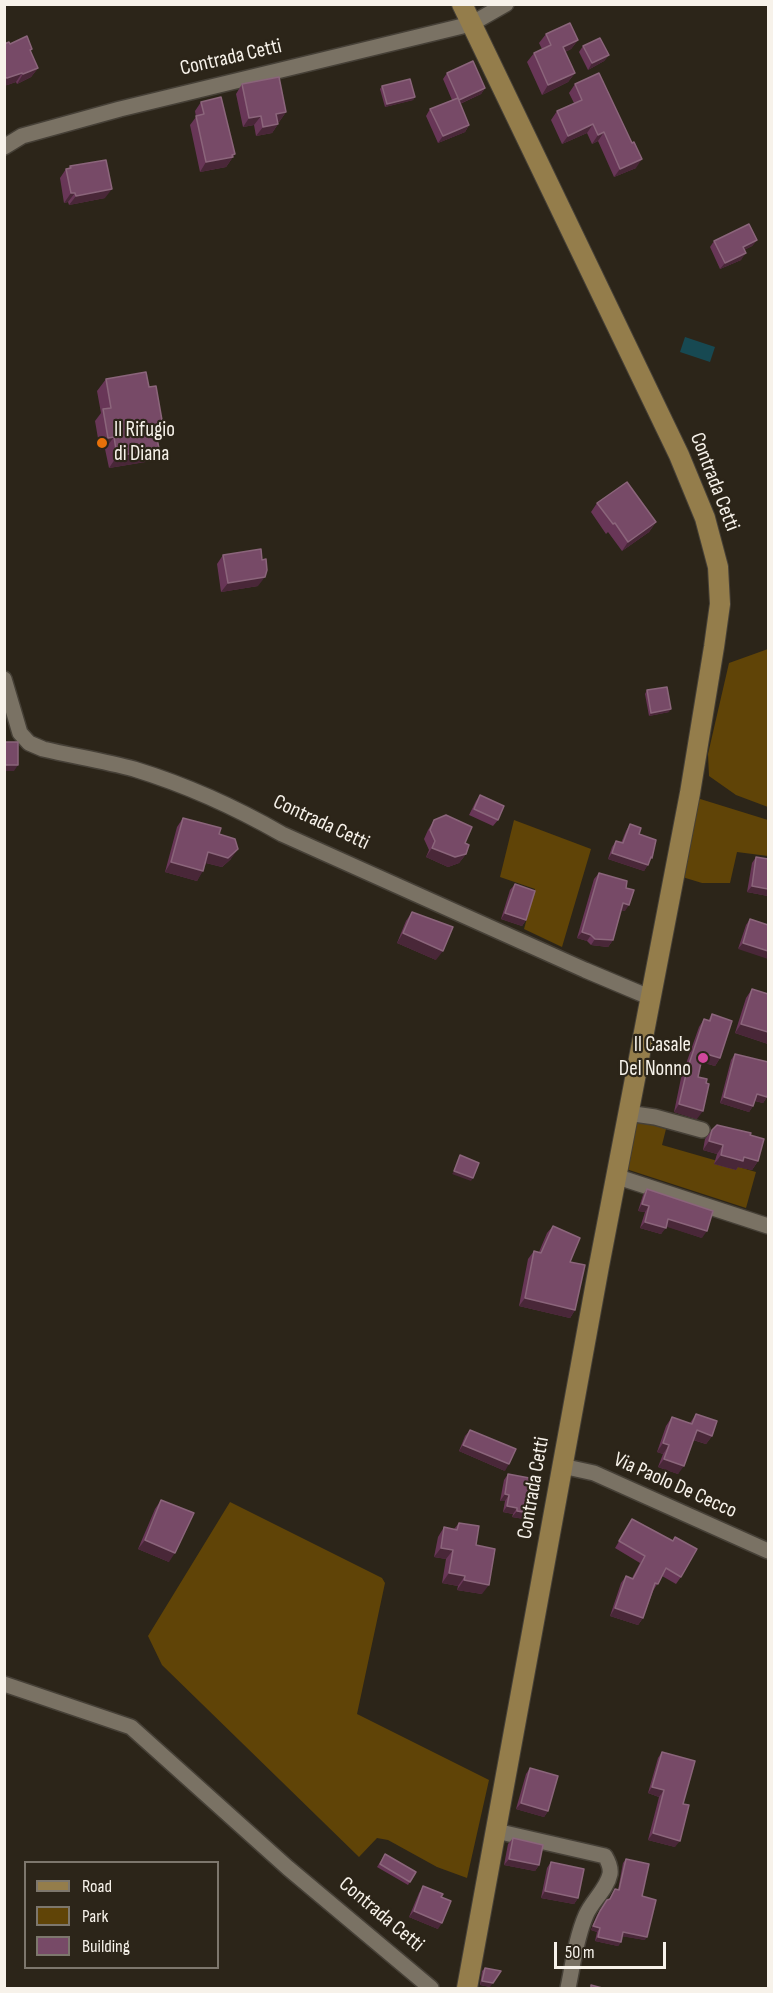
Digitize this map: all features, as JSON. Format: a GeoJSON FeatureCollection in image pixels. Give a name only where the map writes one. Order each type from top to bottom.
{"type":"FeatureCollection","features":[{"type":"Feature","properties":{"kind":"main road","name":"Contrada Cetti"},"geometry":{"type":"LineString","coordinates":[[462,4],[669,432],[705,518],[718,567],[720,604],[690,793],[615,1176],[467,1989]]}},
{"type":"Feature","properties":{"kind":"street"},"geometry":{"type":"LineString","coordinates":[[471,24],[506,4]]}},
{"type":"Feature","properties":{"kind":"street","name":"Contrada Cetti"},"geometry":{"type":"LineString","coordinates":[[4,147],[22,136],[120,109],[471,24]]}},
{"type":"Feature","properties":{"kind":"street","name":"Contrada Cetti"},"geometry":{"type":"LineString","coordinates":[[4,679],[20,733],[29,743],[43,749],[132,769],[185,787],[248,814],[282,834],[649,997]]}},
{"type":"Feature","properties":{"kind":"street"},"geometry":{"type":"LineString","coordinates":[[627,1113],[655,1117],[702,1130]]}},
{"type":"Feature","properties":{"kind":"street"},"geometry":{"type":"LineString","coordinates":[[615,1176],[768,1226]]}},
{"type":"Feature","properties":{"kind":"street","name":"Via Paolo De Cecco"},"geometry":{"type":"LineString","coordinates":[[562,1466],[594,1473],[768,1551]]}},
{"type":"Feature","properties":{"kind":"street","name":"Contrada Cetti"},"geometry":{"type":"LineString","coordinates":[[4,1684],[131,1727],[288,1868],[431,1989]]}},
{"type":"Feature","properties":{"kind":"street"},"geometry":{"type":"LineString","coordinates":[[496,1831],[605,1856],[609,1862],[610,1874],[587,1913],[579,1933],[568,1989]]}},
{"type":"Feature","properties":{"kind":"green space"},"geometry":{"type":"Polygon","coordinates":[[[768,649],[768,807],[736,795],[709,776],[708,754],[729,663],[768,649]]]}},
{"type":"Feature","properties":{"kind":"green space"},"geometry":{"type":"Polygon","coordinates":[[[697,798],[768,820],[768,856],[737,852],[730,883],[702,883],[679,876],[697,798]]]}},
{"type":"Feature","properties":{"kind":"green space"},"geometry":{"type":"Polygon","coordinates":[[[514,820],[591,849],[562,947],[524,929],[535,889],[500,877],[514,820]]]}},
{"type":"Feature","properties":{"kind":"green space"},"geometry":{"type":"Polygon","coordinates":[[[633,1119],[666,1129],[662,1145],[756,1172],[746,1208],[623,1168],[633,1119]]]}},
{"type":"Feature","properties":{"kind":"green space"},"geometry":{"type":"Polygon","coordinates":[[[230,1502],[382,1578],[385,1583],[357,1714],[489,1780],[467,1878],[437,1867],[388,1840],[377,1838],[359,1857],[162,1665],[148,1636],[230,1502]]]}},
{"type":"Feature","properties":{"kind":"water"},"geometry":{"type":"Polygon","coordinates":[[[685,337],[715,347],[710,362],[680,352],[685,337]]]}},
{"type":"Feature","properties":{"kind":"building"},"geometry":{"type":"Polygon","coordinates":[[[570,23],[578,40],[563,47],[575,73],[548,85],[534,53],[551,45],[546,34],[570,23]]]}},
{"type":"Feature","properties":{"kind":"building"},"geometry":{"type":"Polygon","coordinates":[[[27,36],[38,68],[23,74],[4,77],[4,44],[9,42],[10,44],[27,36]]]}},
{"type":"Feature","properties":{"kind":"building"},"geometry":{"type":"Polygon","coordinates":[[[600,38],[609,55],[592,63],[583,46],[600,38]]]}},
{"type":"Feature","properties":{"kind":"building"},"geometry":{"type":"Polygon","coordinates":[[[473,61],[485,88],[459,100],[447,73],[473,61]]]}},
{"type":"Feature","properties":{"kind":"building"},"geometry":{"type":"Polygon","coordinates":[[[599,73],[642,159],[620,169],[604,132],[598,135],[593,124],[568,136],[557,111],[582,100],[575,84],[599,73]]]}},
{"type":"Feature","properties":{"kind":"building"},"geometry":{"type":"Polygon","coordinates":[[[279,77],[286,112],[276,114],[278,124],[263,127],[261,116],[249,118],[242,84],[279,77]]]}},
{"type":"Feature","properties":{"kind":"building"},"geometry":{"type":"Polygon","coordinates":[[[410,79],[415,97],[387,104],[382,86],[410,79]]]}},
{"type":"Feature","properties":{"kind":"building"},"geometry":{"type":"Polygon","coordinates":[[[221,97],[235,154],[232,155],[233,157],[206,162],[196,116],[204,114],[201,102],[221,97]]]}},
{"type":"Feature","properties":{"kind":"building"},"geometry":{"type":"Polygon","coordinates":[[[458,98],[469,125],[443,136],[430,109],[458,98]]]}},
{"type":"Feature","properties":{"kind":"building"},"geometry":{"type":"Polygon","coordinates":[[[106,160],[112,189],[76,196],[75,193],[71,193],[66,169],[71,168],[70,166],[106,160]]]}},
{"type":"Feature","properties":{"kind":"building"},"geometry":{"type":"Polygon","coordinates":[[[749,224],[757,240],[743,247],[746,253],[725,263],[714,241],[749,224]]]}},
{"type":"Feature","properties":{"kind":"building"},"geometry":{"type":"Polygon","coordinates":[[[146,372],[149,387],[156,386],[163,426],[155,427],[159,449],[117,456],[114,437],[108,438],[103,409],[111,408],[106,379],[146,372]]]}},
{"type":"Feature","properties":{"kind":"building"},"geometry":{"type":"Polygon","coordinates":[[[627,482],[656,522],[628,542],[597,503],[627,482]]]}},
{"type":"Feature","properties":{"kind":"building"},"geometry":{"type":"Polygon","coordinates":[[[261,549],[262,560],[266,559],[265,577],[228,583],[223,555],[261,549]]]}},
{"type":"Feature","properties":{"kind":"building"},"geometry":{"type":"Polygon","coordinates":[[[667,687],[671,709],[651,713],[647,690],[667,687]]]}},
{"type":"Feature","properties":{"kind":"building"},"geometry":{"type":"Polygon","coordinates":[[[4,742],[18,742],[18,765],[4,765],[4,742]]]}},
{"type":"Feature","properties":{"kind":"building"},"geometry":{"type":"Polygon","coordinates":[[[480,795],[504,806],[498,820],[474,809],[480,795]]]}},
{"type":"Feature","properties":{"kind":"building"},"geometry":{"type":"Polygon","coordinates":[[[446,815],[472,827],[465,843],[469,845],[466,854],[455,857],[432,848],[435,841],[430,830],[434,820],[446,815]]]}},
{"type":"Feature","properties":{"kind":"building"},"geometry":{"type":"Polygon","coordinates":[[[183,818],[221,828],[219,834],[235,839],[238,849],[228,858],[208,852],[203,871],[171,862],[183,818]]]}},
{"type":"Feature","properties":{"kind":"building"},"geometry":{"type":"Polygon","coordinates":[[[630,824],[641,828],[639,834],[656,840],[648,865],[612,853],[616,841],[623,843],[630,824]]]}},
{"type":"Feature","properties":{"kind":"building"},"geometry":{"type":"Polygon","coordinates":[[[756,857],[768,859],[768,889],[752,886],[756,857]]]}},
{"type":"Feature","properties":{"kind":"building"},"geometry":{"type":"Polygon","coordinates":[[[599,873],[627,881],[626,888],[634,890],[629,905],[623,903],[613,940],[595,939],[582,932],[599,873]]]}},
{"type":"Feature","properties":{"kind":"building"},"geometry":{"type":"Polygon","coordinates":[[[515,884],[535,891],[526,920],[505,913],[515,884]]]}},
{"type":"Feature","properties":{"kind":"building"},"geometry":{"type":"Polygon","coordinates":[[[412,912],[453,927],[443,951],[403,933],[412,912]]]}},
{"type":"Feature","properties":{"kind":"building"},"geometry":{"type":"Polygon","coordinates":[[[750,919],[768,925],[768,951],[743,943],[750,919]]]}},
{"type":"Feature","properties":{"kind":"building"},"geometry":{"type":"Polygon","coordinates":[[[752,989],[768,994],[768,1032],[741,1024],[752,989]]]}},
{"type":"Feature","properties":{"kind":"building"},"geometry":{"type":"Polygon","coordinates":[[[712,1014],[732,1021],[720,1058],[703,1053],[698,1077],[707,1079],[706,1083],[709,1084],[703,1111],[679,1104],[687,1070],[704,1019],[710,1021],[712,1014]]]}},
{"type":"Feature","properties":{"kind":"building"},"geometry":{"type":"Polygon","coordinates":[[[735,1054],[768,1062],[767,1097],[757,1094],[753,1106],[724,1097],[735,1054]]]}},
{"type":"Feature","properties":{"kind":"building"},"geometry":{"type":"Polygon","coordinates":[[[717,1125],[751,1133],[750,1135],[764,1139],[758,1161],[744,1157],[743,1161],[721,1155],[723,1145],[709,1141],[712,1130],[717,1125]]]}},
{"type":"Feature","properties":{"kind":"building"},"geometry":{"type":"Polygon","coordinates":[[[460,1155],[479,1163],[473,1178],[454,1171],[460,1155]]]}},
{"type":"Feature","properties":{"kind":"building"},"geometry":{"type":"Polygon","coordinates":[[[647,1189],[713,1211],[707,1231],[668,1219],[666,1228],[645,1222],[649,1206],[642,1204],[647,1189]]]}},
{"type":"Feature","properties":{"kind":"building"},"geometry":{"type":"Polygon","coordinates":[[[553,1226],[580,1238],[570,1262],[585,1265],[575,1310],[525,1298],[534,1251],[541,1253],[553,1226]]]}},
{"type":"Feature","properties":{"kind":"building"},"geometry":{"type":"Polygon","coordinates":[[[696,1414],[717,1421],[712,1436],[697,1430],[684,1466],[664,1459],[669,1445],[663,1443],[672,1417],[692,1424],[696,1414]]]}},
{"type":"Feature","properties":{"kind":"building"},"geometry":{"type":"Polygon","coordinates":[[[470,1430],[516,1449],[509,1464],[463,1445],[470,1430]]]}},
{"type":"Feature","properties":{"kind":"building"},"geometry":{"type":"Polygon","coordinates":[[[508,1474],[540,1480],[538,1494],[535,1494],[532,1510],[529,1509],[529,1513],[507,1506],[509,1495],[505,1494],[508,1474]]]}},
{"type":"Feature","properties":{"kind":"building"},"geometry":{"type":"Polygon","coordinates":[[[161,1500],[194,1513],[175,1553],[145,1540],[161,1500]]]}},
{"type":"Feature","properties":{"kind":"building"},"geometry":{"type":"Polygon","coordinates":[[[632,1519],[673,1541],[675,1537],[697,1549],[681,1577],[666,1568],[658,1584],[655,1583],[643,1618],[615,1608],[626,1576],[633,1579],[645,1556],[619,1541],[632,1519]]]}},
{"type":"Feature","properties":{"kind":"building"},"geometry":{"type":"Polygon","coordinates":[[[459,1523],[479,1526],[476,1545],[495,1549],[489,1585],[464,1580],[465,1576],[449,1573],[453,1550],[441,1548],[444,1527],[457,1530],[459,1523]]]}},
{"type":"Feature","properties":{"kind":"building"},"geometry":{"type":"Polygon","coordinates":[[[662,1752],[695,1761],[683,1804],[689,1805],[680,1841],[653,1833],[664,1790],[652,1787],[662,1752]]]}},
{"type":"Feature","properties":{"kind":"building"},"geometry":{"type":"Polygon","coordinates":[[[530,1768],[558,1776],[548,1811],[521,1803],[530,1768]]]}},
{"type":"Feature","properties":{"kind":"building"},"geometry":{"type":"Polygon","coordinates":[[[513,1838],[543,1845],[539,1865],[509,1859],[513,1838]]]}},
{"type":"Feature","properties":{"kind":"building"},"geometry":{"type":"Polygon","coordinates":[[[385,1854],[416,1872],[410,1882],[380,1864],[385,1854]]]}},
{"type":"Feature","properties":{"kind":"building"},"geometry":{"type":"Polygon","coordinates":[[[626,1859],[649,1864],[642,1896],[656,1900],[647,1937],[623,1932],[621,1942],[598,1937],[600,1928],[593,1926],[607,1900],[610,1899],[615,1889],[619,1890],[626,1859]]]}},
{"type":"Feature","properties":{"kind":"building"},"geometry":{"type":"Polygon","coordinates":[[[551,1862],[584,1869],[578,1898],[545,1891],[551,1862]]]}},
{"type":"Feature","properties":{"kind":"building"},"geometry":{"type":"Polygon","coordinates":[[[423,1886],[443,1894],[441,1897],[451,1901],[442,1923],[414,1911],[423,1886]]]}},
{"type":"Feature","properties":{"kind":"building"},"geometry":{"type":"Polygon","coordinates":[[[485,1968],[501,1971],[493,1983],[482,1981],[485,1968]]]}},
{"type":"Feature","properties":{"kind":"building"},"geometry":{"type":"Polygon","coordinates":[[[591,1985],[606,1989],[591,1989],[591,1985]]]}},
{"type":"Feature","properties":{"kind":"place","name":"Il Rifugio di Diana"},"geometry":{"type":"Point","coordinates":[102,443]}},
{"type":"Feature","properties":{"kind":"place","name":"Il Casale Del Nonno"},"geometry":{"type":"Point","coordinates":[703,1058]}}]}
